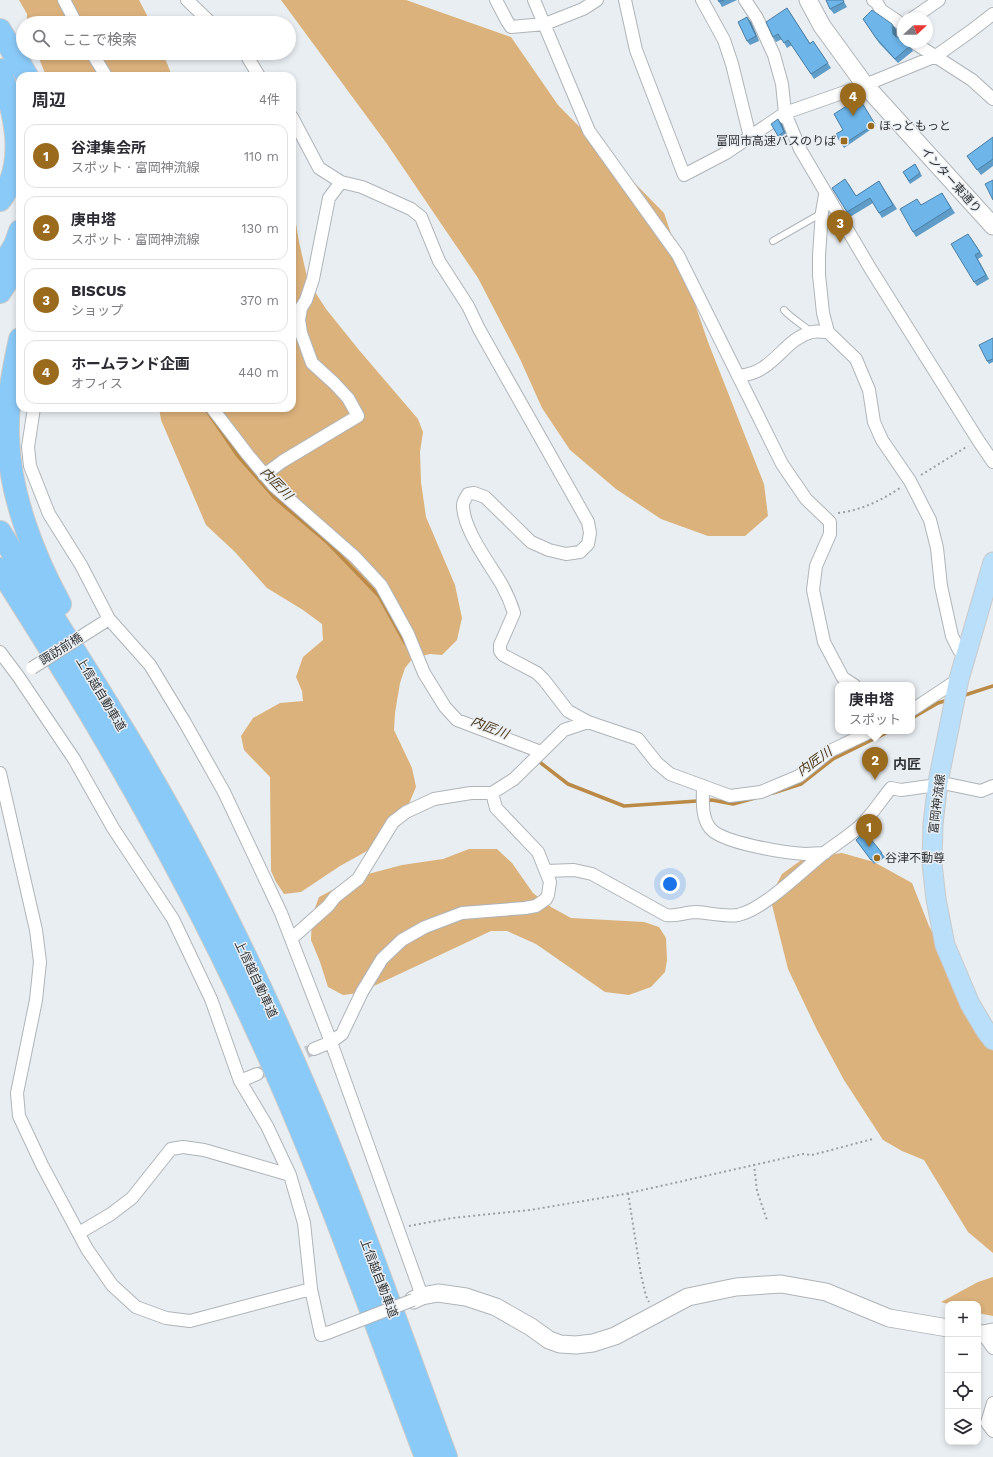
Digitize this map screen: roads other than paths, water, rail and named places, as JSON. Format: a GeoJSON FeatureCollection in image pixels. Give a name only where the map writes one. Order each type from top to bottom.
{"type":"FeatureCollection","features":[{"type":"Feature","properties":{"kind":"highway"},"geometry":{"type":"LineString","coordinates":[[0,30],[16,57]]}},
{"type":"Feature","properties":{"kind":"highway"},"geometry":{"type":"LineString","coordinates":[[18,60],[25,72]]}},
{"type":"Feature","properties":{"kind":"highway"},"geometry":{"type":"LineString","coordinates":[[0,69],[16,101]]}},
{"type":"Feature","properties":{"kind":"highway"},"geometry":{"type":"LineString","coordinates":[[0,69],[12,107],[16,153],[13,176],[0,200]]}},
{"type":"Feature","properties":{"kind":"highway"},"geometry":{"type":"LineString","coordinates":[[0,270],[16,241]]}},
{"type":"Feature","properties":{"kind":"highway"},"geometry":{"type":"LineString","coordinates":[[0,292],[16,268]]}},
{"type":"Feature","properties":{"kind":"highway"},"geometry":{"type":"LineString","coordinates":[[16,360],[8,411],[8,436],[10,464],[25,523],[56,597],[173,807],[202,868]]}},
{"type":"Feature","properties":{"kind":"highway","name":"上信越自動車道"},"geometry":{"type":"LineString","coordinates":[[0,532],[114,714],[159,791],[202,868],[276,1020],[313,1106],[377,1270],[446,1457]]}},
{"type":"Feature","properties":{"kind":"highway","name":"上信越自動車道"},"geometry":{"type":"LineString","coordinates":[[0,569],[104,737],[183,879],[257,1028],[292,1109],[426,1457]]}},
{"type":"Feature","properties":{"kind":"main road","name":"富岡神流線"},"geometry":{"type":"LineString","coordinates":[[993,562],[959,679],[938,784],[933,824],[932,864],[936,899],[945,945],[970,1004],[993,1040]]}},
{"type":"Feature","properties":{"kind":"street"},"geometry":{"type":"LineString","coordinates":[[64,0],[72,16]]}},
{"type":"Feature","properties":{"kind":"street"},"geometry":{"type":"LineString","coordinates":[[187,0],[204,16]]}},
{"type":"Feature","properties":{"kind":"street"},"geometry":{"type":"LineString","coordinates":[[496,0],[511,27],[545,24],[583,9],[597,0]]}},
{"type":"Feature","properties":{"kind":"street"},"geometry":{"type":"LineString","coordinates":[[534,0],[588,131],[678,255],[782,464],[806,499],[830,522],[830,534],[816,566],[814,590],[824,642],[843,678],[849,682]]}},
{"type":"Feature","properties":{"kind":"street"},"geometry":{"type":"LineString","coordinates":[[625,0],[636,50],[684,175],[726,153],[785,113],[865,85],[936,56],[993,14]]}},
{"type":"Feature","properties":{"kind":"street"},"geometry":{"type":"LineString","coordinates":[[702,0],[724,40],[732,64],[750,137]]}},
{"type":"Feature","properties":{"kind":"street"},"geometry":{"type":"LineString","coordinates":[[745,0],[757,18],[774,54],[782,84],[785,113],[800,149],[874,275],[993,462]]}},
{"type":"Feature","properties":{"kind":"street","name":"インター東通り"},"geometry":{"type":"LineString","coordinates":[[808,0],[822,26],[865,85],[993,226]]}},
{"type":"Feature","properties":{"kind":"street"},"geometry":{"type":"LineString","coordinates":[[922,12],[939,0]]}},
{"type":"Feature","properties":{"kind":"street"},"geometry":{"type":"LineString","coordinates":[[877,1],[881,10],[897,21]]}},
{"type":"Feature","properties":{"kind":"street"},"geometry":{"type":"LineString","coordinates":[[923,48],[972,80],[993,99]]}},
{"type":"Feature","properties":{"kind":"street"},"geometry":{"type":"LineString","coordinates":[[96,60],[104,72]]}},
{"type":"Feature","properties":{"kind":"street"},"geometry":{"type":"LineString","coordinates":[[249,60],[257,72]]}},
{"type":"Feature","properties":{"kind":"street"},"geometry":{"type":"LineString","coordinates":[[296,124],[319,168],[341,182],[362,187],[411,209],[420,217],[439,260],[468,306],[483,336],[588,522],[590,533],[588,544],[580,552],[566,554],[549,550],[531,542],[485,497],[474,493],[468,494],[464,500],[463,506],[468,528],[503,586],[514,613],[500,645],[500,651],[503,655],[537,673],[568,711],[588,722],[638,739],[657,763],[670,774],[730,796],[761,792],[799,776],[830,751],[866,734]]}},
{"type":"Feature","properties":{"kind":"street"},"geometry":{"type":"LineString","coordinates":[[264,475],[283,461],[358,416],[348,398],[312,363],[301,333],[299,320],[301,308],[306,300],[313,279],[329,198],[341,182]]}},
{"type":"Feature","properties":{"kind":"street"},"geometry":{"type":"LineString","coordinates":[[826,195],[822,212],[818,275],[823,313],[828,332],[856,359],[869,390],[874,422],[882,440],[910,481],[930,520],[937,548],[941,586],[952,636],[959,650],[966,654]]}},
{"type":"Feature","properties":{"kind":"street"},"geometry":{"type":"LineString","coordinates":[[738,376],[764,368],[789,344],[804,334],[811,332],[828,332]]}},
{"type":"Feature","properties":{"kind":"street"},"geometry":{"type":"LineString","coordinates":[[33,412],[28,447],[30,466],[49,514],[81,565],[109,619],[150,665],[184,720],[224,792],[281,913],[331,1042],[398,1228],[417,1298]]}},
{"type":"Feature","properties":{"kind":"street"},"geometry":{"type":"LineString","coordinates":[[215,412],[274,486],[299,510],[355,557],[381,586],[408,634],[424,673],[445,707],[457,720],[541,752]]}},
{"type":"Feature","properties":{"kind":"street","name":"諏訪前橋"},"geometry":{"type":"LineString","coordinates":[[18,676],[109,619]]}},
{"type":"Feature","properties":{"kind":"street"},"geometry":{"type":"LineString","coordinates":[[0,652],[74,759],[113,828],[173,919],[212,999],[240,1081],[267,1126],[290,1176],[304,1223],[311,1289],[321,1335],[417,1298],[438,1293],[459,1296],[496,1307],[531,1327],[549,1340],[560,1344],[576,1345],[593,1343],[615,1336],[688,1296],[736,1287],[781,1284],[826,1292],[889,1318],[945,1327]]}},
{"type":"Feature","properties":{"kind":"street"},"geometry":{"type":"LineString","coordinates":[[915,708],[959,679]]}},
{"type":"Feature","properties":{"kind":"street"},"geometry":{"type":"LineString","coordinates":[[291,939],[328,906],[335,897],[358,879],[393,822],[406,812],[434,799],[471,793],[492,793],[514,779],[564,730],[588,722]]}},
{"type":"Feature","properties":{"kind":"street"},"geometry":{"type":"LineString","coordinates":[[0,773],[36,930],[40,962],[36,1000],[17,1093],[19,1116],[42,1165],[87,1249],[112,1285],[136,1307],[166,1318],[190,1321],[311,1289]]}},
{"type":"Feature","properties":{"kind":"street"},"geometry":{"type":"LineString","coordinates":[[546,871],[574,870],[592,874],[666,915],[673,916],[695,912],[718,916],[738,914],[756,908],[861,825],[891,788],[901,790],[938,784],[981,791],[993,786]]}},
{"type":"Feature","properties":{"kind":"street"},"geometry":{"type":"LineString","coordinates":[[703,786],[704,815],[709,827],[721,836],[744,845],[806,854],[825,853]]}},
{"type":"Feature","properties":{"kind":"street"},"geometry":{"type":"LineString","coordinates":[[314,1049],[331,1042],[342,1034],[362,992],[382,959],[402,940],[425,926],[462,914],[525,908],[536,906],[546,899],[550,882],[538,852],[496,808],[492,793]]}},
{"type":"Feature","properties":{"kind":"street"},"geometry":{"type":"LineString","coordinates":[[240,1081],[257,1074]]}},
{"type":"Feature","properties":{"kind":"street"},"geometry":{"type":"LineString","coordinates":[[79,1233],[112,1214],[132,1198],[171,1149],[183,1147],[204,1150],[290,1176]]}},
{"type":"Feature","properties":{"kind":"street"},"geometry":{"type":"LineString","coordinates":[[985,1333],[993,1348]]}},
{"type":"Feature","properties":{"kind":"street"},"geometry":{"type":"LineString","coordinates":[[993,1403],[987,1423],[993,1431]]}},
{"type":"Feature","properties":{"kind":"lane"},"geometry":{"type":"LineString","coordinates":[[773,241],[822,212]]}},
{"type":"Feature","properties":{"kind":"lane"},"geometry":{"type":"LineString","coordinates":[[784,310],[811,332]]}},
{"type":"Feature","properties":{"kind":"waterway","name":"内匠川"},"geometry":{"type":"LineString","coordinates":[[208,412],[238,456],[275,498],[328,543],[379,596],[405,643]]}},
{"type":"Feature","properties":{"kind":"waterway","name":"内匠川"},"geometry":{"type":"LineString","coordinates":[[962,696],[993,686]]}},
{"type":"Feature","properties":{"kind":"waterway","name":"内匠川"},"geometry":{"type":"LineString","coordinates":[[915,716],[938,703],[948,700]]}},
{"type":"Feature","properties":{"kind":"waterway","name":"内匠川"},"geometry":{"type":"LineString","coordinates":[[773,793],[801,784],[833,759],[884,734]]}},
{"type":"Feature","properties":{"kind":"waterway","name":"内匠川"},"geometry":{"type":"LineString","coordinates":[[537,760],[568,784],[624,806],[712,800],[733,804],[755,798]]}},
{"type":"Feature","properties":{"kind":"tunnel"},"geometry":{"type":"LineString","coordinates":[[257,1074],[314,1049]]}},
{"type":"Feature","properties":{"kind":"place","name":"ホームランド企画"},"geometry":{"type":"Point","coordinates":[853,116]}},
{"type":"Feature","properties":{"kind":"place","name":"ほっともっと"},"geometry":{"type":"Point","coordinates":[871,126]}},
{"type":"Feature","properties":{"kind":"place","name":"富岡市高速バスのりば"},"geometry":{"type":"Point","coordinates":[844,141]}},
{"type":"Feature","properties":{"kind":"place","name":"BISCUS"},"geometry":{"type":"Point","coordinates":[840,243]}},
{"type":"Feature","properties":{"kind":"place","name":"庚申塔"},"geometry":{"type":"Point","coordinates":[875,780]}},
{"type":"Feature","properties":{"kind":"place","name":"谷津集会所"},"geometry":{"type":"Point","coordinates":[869,847]}},
{"type":"Feature","properties":{"kind":"place","name":"谷津不動尊"},"geometry":{"type":"Point","coordinates":[877,858]}},
{"type":"Feature","properties":{"kind":"district","name":"内匠"},"geometry":{"type":"Point","coordinates":[907,764]}}]}
